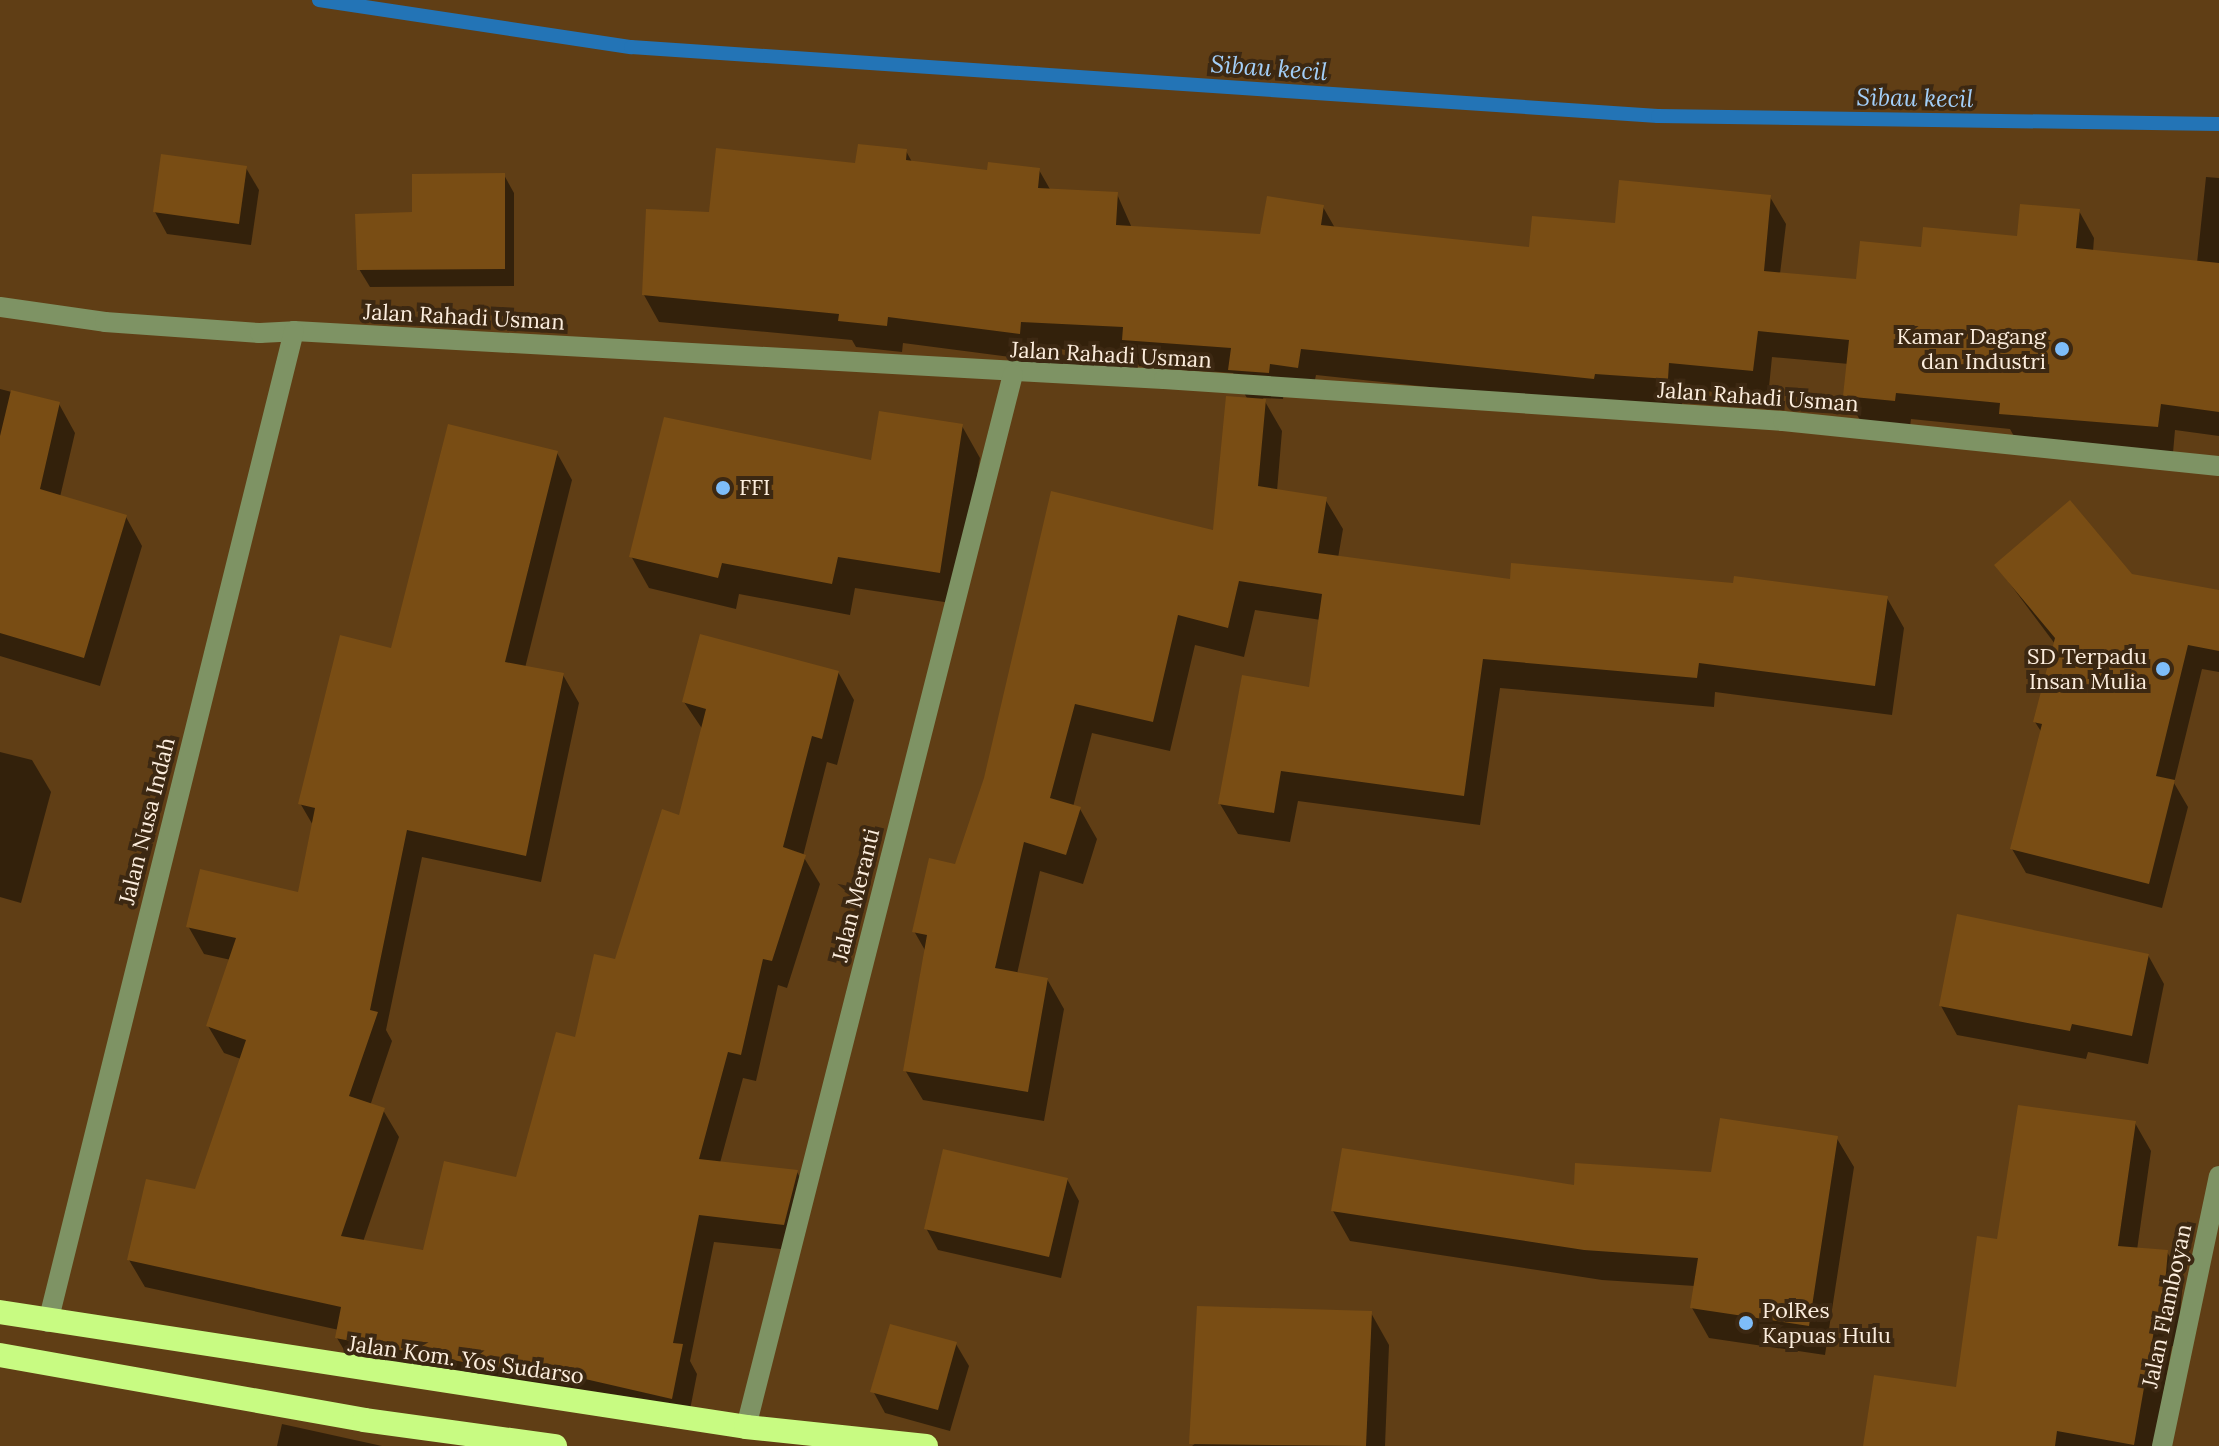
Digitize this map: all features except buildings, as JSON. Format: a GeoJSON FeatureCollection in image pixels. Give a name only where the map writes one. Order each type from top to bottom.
{"type":"FeatureCollection","features":[{"type":"Feature","properties":{"kind":"highway","name":"Jalan Kom. Yos Sudarso"},"geometry":{"type":"LineString","coordinates":[[0,1312],[48,1322],[746,1427],[926,1446]]}},
{"type":"Feature","properties":{"kind":"highway"},"geometry":{"type":"LineString","coordinates":[[0,1355],[364,1420],[555,1446]]}},
{"type":"Feature","properties":{"kind":"street","name":"Jalan Rahadi Usman"},"geometry":{"type":"LineString","coordinates":[[0,307],[105,322],[1013,374],[1164,379],[1783,421],[2219,466]]}},
{"type":"Feature","properties":{"kind":"street","name":"Jalan Nusa Indah"},"geometry":{"type":"LineString","coordinates":[[48,1322],[294,331]]}},
{"type":"Feature","properties":{"kind":"street","name":"Jalan Meranti"},"geometry":{"type":"LineString","coordinates":[[746,1427],[1013,374]]}},
{"type":"Feature","properties":{"kind":"street","name":"Jalan Flamboyan"},"geometry":{"type":"LineString","coordinates":[[2162,1446],[2219,1176]]}},
{"type":"Feature","properties":{"kind":"waterway","name":"Sibau kecil"},"geometry":{"type":"LineString","coordinates":[[319,0],[631,47],[1658,116],[2219,124]]}},
{"type":"Feature","properties":{"kind":"place","name":"Kamar Dagang dan Industri"},"geometry":{"type":"Point","coordinates":[2062,349]}},
{"type":"Feature","properties":{"kind":"place","name":"FFI"},"geometry":{"type":"Point","coordinates":[723,488]}},
{"type":"Feature","properties":{"kind":"place","name":"SD Terpadu Insan Mulia"},"geometry":{"type":"Point","coordinates":[2163,669]}},
{"type":"Feature","properties":{"kind":"place","name":"PolRes Kapuas Hulu"},"geometry":{"type":"Point","coordinates":[1746,1323]}}]}
